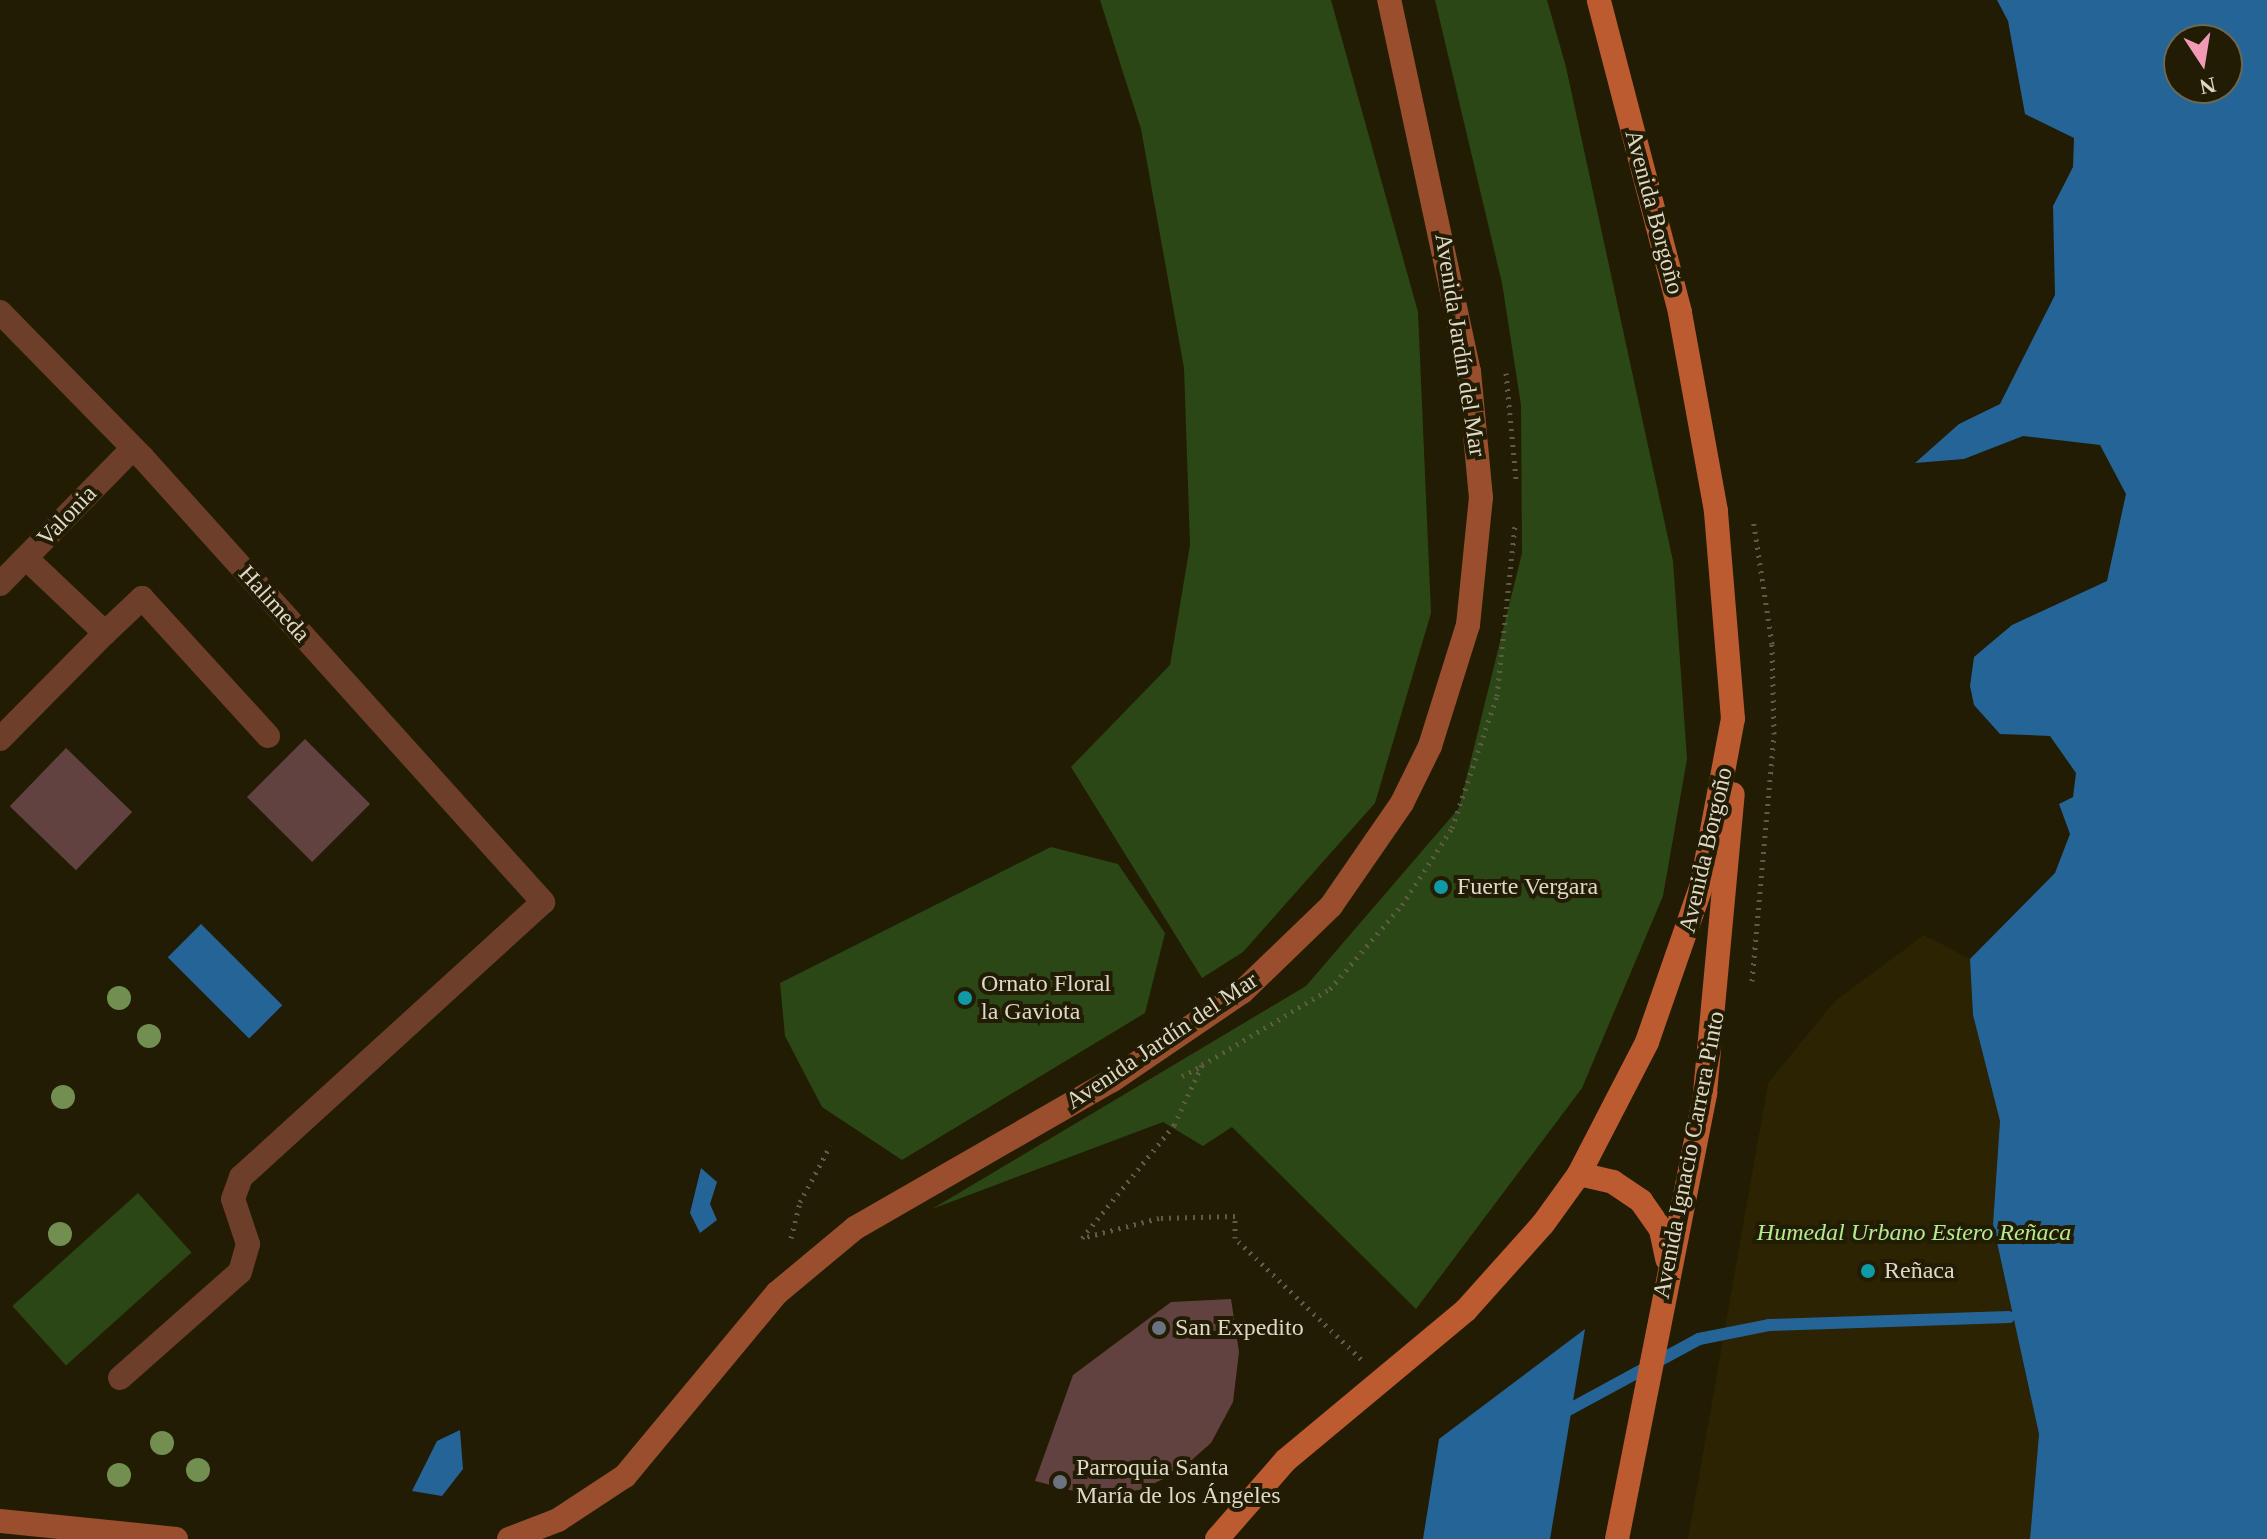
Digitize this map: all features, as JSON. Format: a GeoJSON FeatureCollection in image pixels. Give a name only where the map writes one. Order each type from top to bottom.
{"type":"FeatureCollection","features":[{"type":"Feature","properties":{"kind":"main road","name":"Avenida Borgoño"},"geometry":{"type":"LineString","coordinates":[[1217,1539],[1286,1460],[1382,1380],[1504,1271],[1579,1174],[1647,1042],[1677,964],[1714,829],[1733,719],[1700,411],[1599,0]]}},
{"type":"Feature","properties":{"kind":"main road","name":"Avenida Ignacio Carrera Pinto"},"geometry":{"type":"LineString","coordinates":[[1617,1539],[1627,1466],[1718,1006],[1733,719]]}},
{"type":"Feature","properties":{"kind":"main road"},"geometry":{"type":"LineString","coordinates":[[1579,1174],[1613,1182],[1641,1201],[1661,1230],[1668,1265]]}},
{"type":"Feature","properties":{"kind":"street","name":"Avenida Jardín del Mar"},"geometry":{"type":"LineString","coordinates":[[509,1539],[558,1520],[625,1476],[777,1293],[855,1228],[1111,1081],[1242,992],[1331,906],[1369,856],[1430,746],[1468,625],[1478,562],[1479,435],[1389,0]]}},
{"type":"Feature","properties":{"kind":"street","name":"Halimeda"},"geometry":{"type":"LineString","coordinates":[[0,312],[133,448],[543,902],[241,1177],[233,1199],[248,1244],[240,1272],[120,1378]]}},
{"type":"Feature","properties":{"kind":"street","name":"Valonia"},"geometry":{"type":"LineString","coordinates":[[0,584],[133,448]]}},
{"type":"Feature","properties":{"kind":"street"},"geometry":{"type":"LineString","coordinates":[[26,558],[105,633]]}},
{"type":"Feature","properties":{"kind":"street"},"geometry":{"type":"LineString","coordinates":[[0,739],[142,598],[268,736]]}},
{"type":"Feature","properties":{"kind":"street"},"geometry":{"type":"LineString","coordinates":[[0,1521],[176,1539]]}},
{"type":"Feature","properties":{"kind":"path"},"geometry":{"type":"LineString","coordinates":[[1504,365],[1516,495]]}},
{"type":"Feature","properties":{"kind":"path"},"geometry":{"type":"LineString","coordinates":[[1382,1380],[1235,1238],[1235,1216],[1159,1218],[1082,1238],[1174,1125],[1202,1065],[1330,989],[1402,905],[1452,828],[1497,696],[1516,511]]}},
{"type":"Feature","properties":{"kind":"path"},"geometry":{"type":"LineString","coordinates":[[777,1293],[800,1202],[830,1146]]}},
{"type":"Feature","properties":{"kind":"green space"},"geometry":{"type":"Polygon","coordinates":[[[1100,0],[1331,0],[1418,312],[1431,613],[1375,803],[1243,952],[1202,978],[1071,767],[1170,665],[1190,545],[1184,368],[1141,129],[1100,0]]]}},
{"type":"Feature","properties":{"kind":"green space"},"geometry":{"type":"Polygon","coordinates":[[[1435,0],[1547,0],[1566,67],[1673,561],[1687,759],[1663,896],[1582,1088],[1416,1309],[1232,1127],[1203,1146],[1163,1122],[932,1209],[1306,986],[1459,808],[1522,553],[1521,405],[1502,283],[1435,0]]]}},
{"type":"Feature","properties":{"kind":"green space","name":"Ornato Floral la Gaviota"},"geometry":{"type":"Polygon","coordinates":[[[1051,847],[1118,864],[1165,933],[1145,1013],[902,1160],[822,1107],[785,1036],[780,983],[1051,847]]]}},
{"type":"Feature","properties":{"kind":"green space"},"geometry":{"type":"Polygon","coordinates":[[[138,1193],[192,1252],[66,1366],[12,1306],[138,1193]]]}},
{"type":"Feature","properties":{"kind":"sand","name":"Reñaca"},"geometry":{"type":"Polygon","coordinates":[[[1924,935],[1970,959],[1973,1015],[2000,1121],[1993,1224],[2039,1434],[2030,1539],[1688,1539],[1768,1083],[1835,1001],[1924,935]]]}},
{"type":"Feature","properties":{"kind":"water"},"geometry":{"type":"Polygon","coordinates":[[[1997,0],[2267,0],[2267,1539],[2030,1539],[2039,1434],[1993,1224],[2000,1121],[1973,1015],[1970,959],[2055,873],[2070,834],[2059,804],[2073,797],[2076,773],[2050,736],[2000,734],[1974,705],[1970,686],[1974,657],[2012,625],[2107,581],[2126,494],[2100,445],[2023,436],[1964,459],[1915,463],[1959,424],[2000,404],[2055,295],[2053,206],[2073,167],[2074,138],[2025,114],[2008,21],[1997,0]]]}},
{"type":"Feature","properties":{"kind":"water"},"geometry":{"type":"Polygon","coordinates":[[[201,924],[282,1005],[249,1039],[168,957],[201,924]]]}},
{"type":"Feature","properties":{"kind":"water"},"geometry":{"type":"Polygon","coordinates":[[[701,1168],[717,1182],[710,1204],[717,1220],[700,1233],[690,1213],[701,1168]]]}},
{"type":"Feature","properties":{"kind":"water"},"geometry":{"type":"Polygon","coordinates":[[[1585,1329],[1550,1539],[1423,1539],[1439,1439],[1585,1329]]]}},
{"type":"Feature","properties":{"kind":"water"},"geometry":{"type":"Polygon","coordinates":[[[460,1430],[463,1469],[442,1496],[412,1491],[437,1441],[460,1430]]]}},
{"type":"Feature","properties":{"kind":"building"},"geometry":{"type":"Polygon","coordinates":[[[305,739],[370,804],[312,862],[247,797],[305,739]]]}},
{"type":"Feature","properties":{"kind":"building"},"geometry":{"type":"Polygon","coordinates":[[[66,748],[132,812],[76,870],[10,806],[66,748]]]}},
{"type":"Feature","properties":{"kind":"building"},"geometry":{"type":"Polygon","coordinates":[[[1231,1299],[1239,1352],[1233,1402],[1211,1443],[1178,1472],[1140,1490],[1089,1495],[1035,1481],[1073,1375],[1171,1302],[1231,1299]]]}},
{"type":"Feature","properties":{"kind":"waterway"},"geometry":{"type":"LineString","coordinates":[[1559,1415],[1699,1339],[1769,1325],[2009,1317]]}},
{"type":"Feature","properties":{"kind":"place","name":"Fuerte Vergara"},"geometry":{"type":"Point","coordinates":[1441,887]}},
{"type":"Feature","properties":{"kind":"place","name":"Ornato Floral la Gaviota"},"geometry":{"type":"Point","coordinates":[965,998]}},
{"type":"Feature","properties":{"kind":"place","name":"Reñaca"},"geometry":{"type":"Point","coordinates":[1868,1271]}},
{"type":"Feature","properties":{"kind":"place","name":"San Expedito"},"geometry":{"type":"Point","coordinates":[1159,1328]}},
{"type":"Feature","properties":{"kind":"place","name":"Parroquia Santa María de los Ángeles"},"geometry":{"type":"Point","coordinates":[1060,1482]}},
{"type":"Feature","properties":{"kind":"park label","name":"Humedal Urbano Estero Reñaca"},"geometry":{"type":"Point","coordinates":[1914,1233]}}]}
